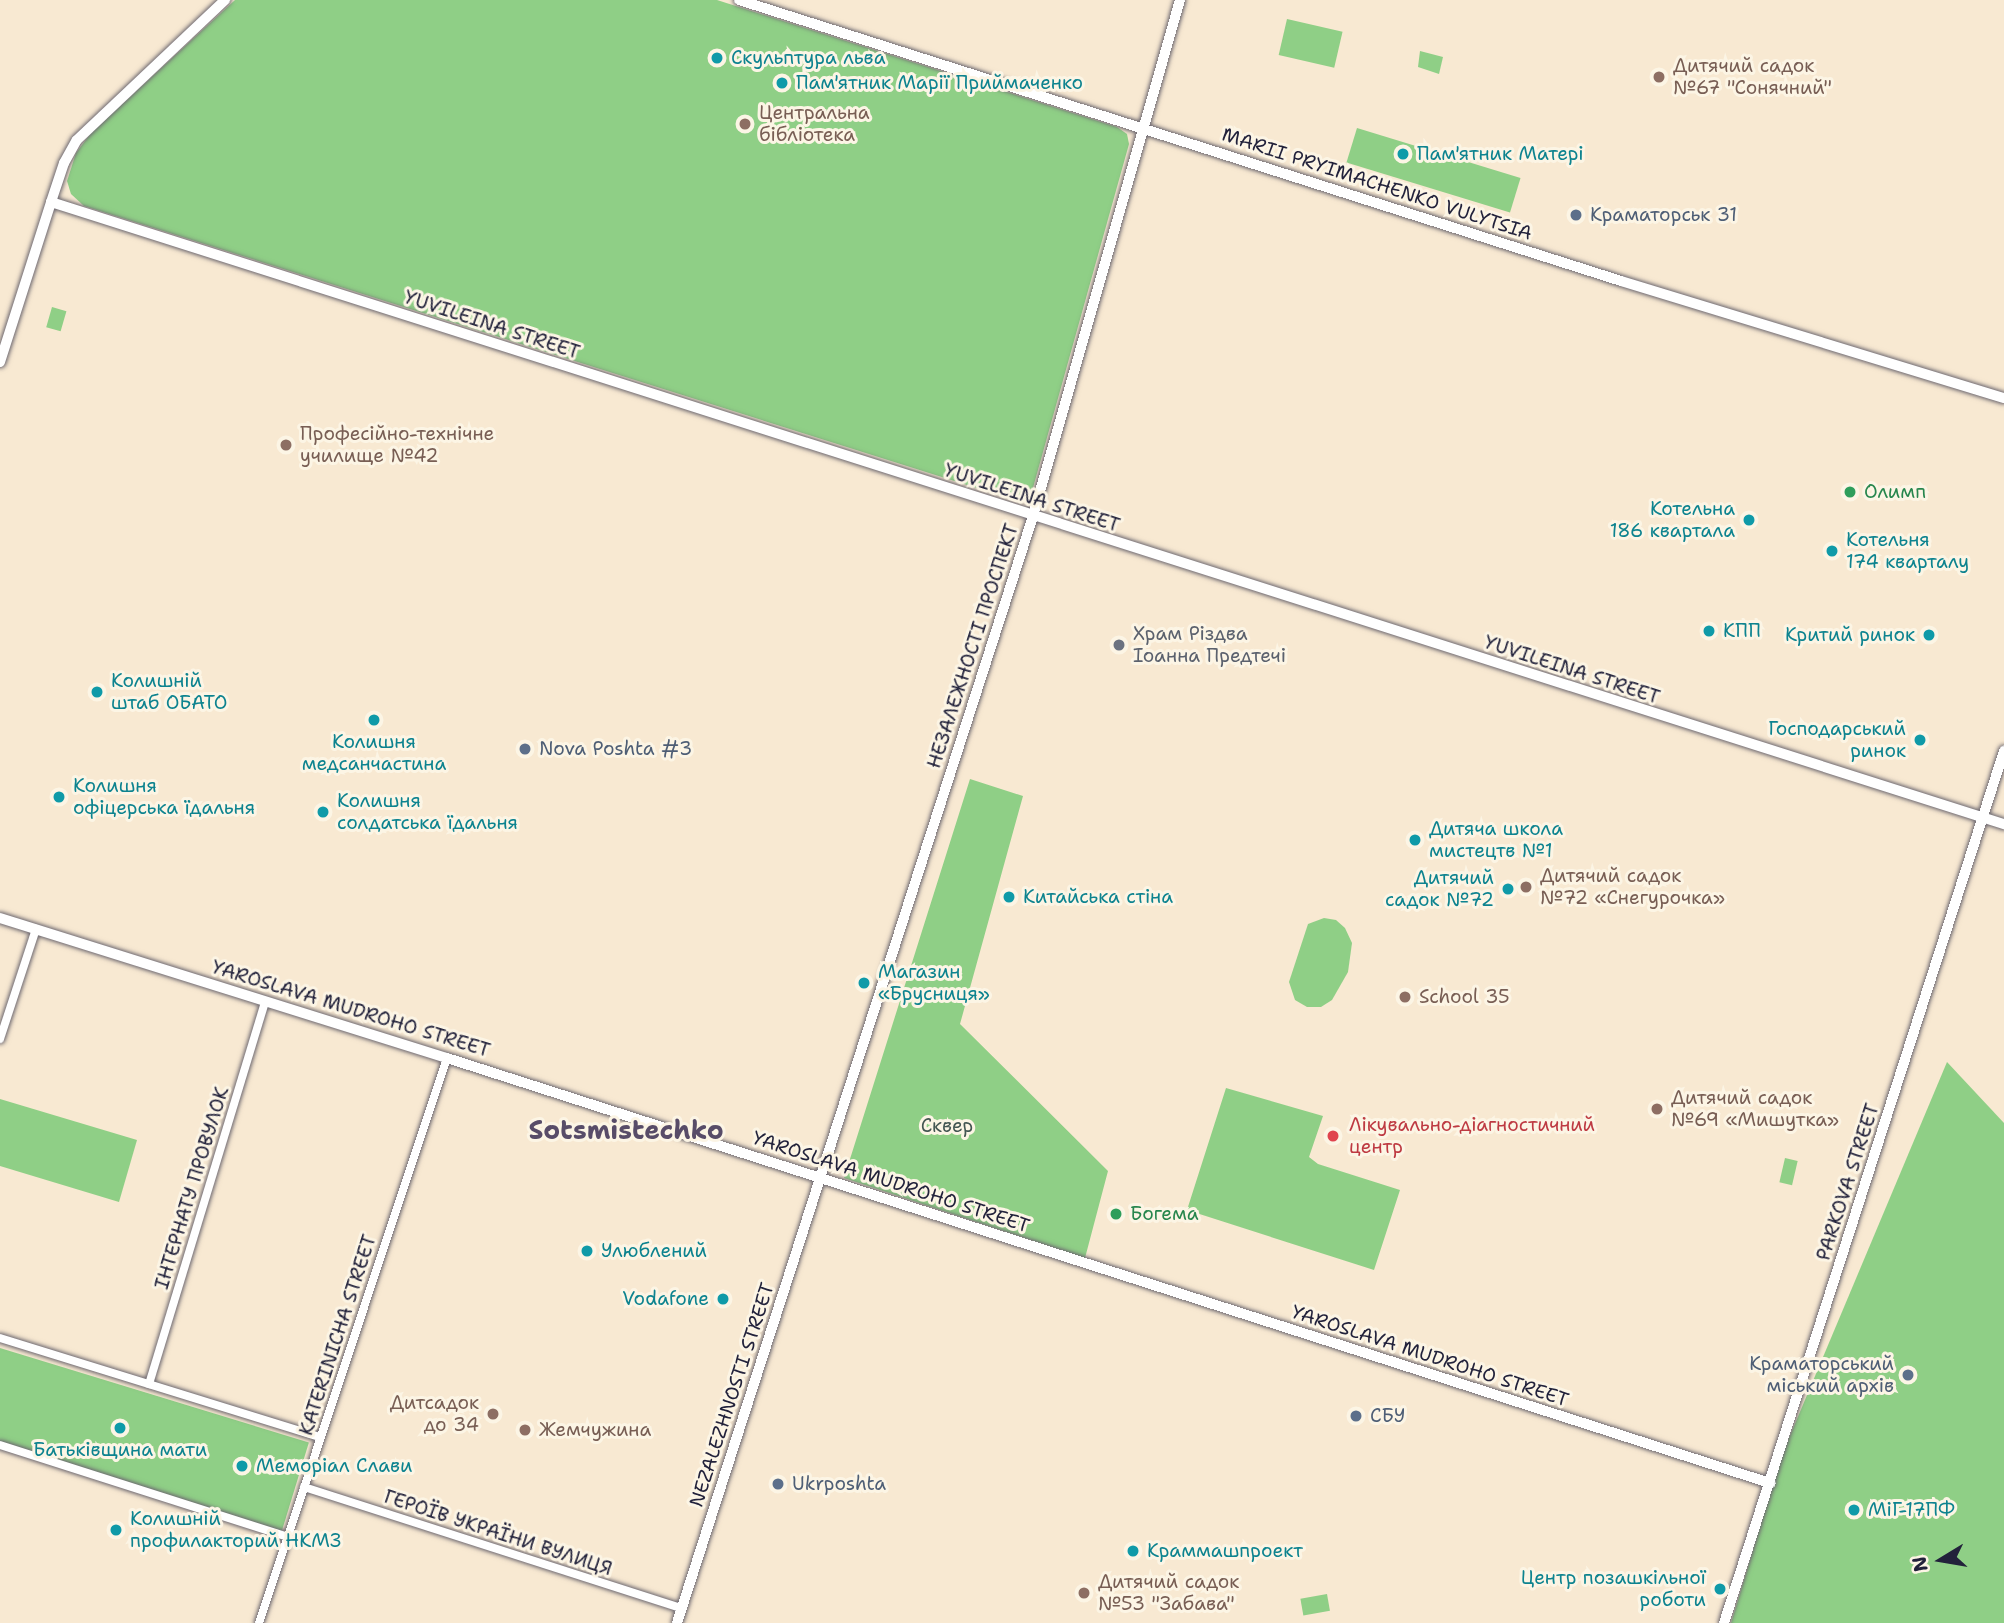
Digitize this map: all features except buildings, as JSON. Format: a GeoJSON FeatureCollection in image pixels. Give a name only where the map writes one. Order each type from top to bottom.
{"type":"FeatureCollection","features":[{"type":"Feature","properties":{"kind":"street"},"geometry":{"type":"LineString","coordinates":[[0,362],[64,163],[77,140],[225,0]]}},
{"type":"Feature","properties":{"kind":"street","name":"MARII PRYIMACHENKO VULYTSIA"},"geometry":{"type":"LineString","coordinates":[[739,0],[1633,285],[2004,398]]}},
{"type":"Feature","properties":{"kind":"street","name":"НЕЗАЛЕЖНОСТІ ПРОСПЕКТ"},"geometry":{"type":"LineString","coordinates":[[821,1178],[1033,516],[1180,0]]}},
{"type":"Feature","properties":{"kind":"street","name":"YUVILEINA STREET"},"geometry":{"type":"LineString","coordinates":[[51,202],[2004,824]]}},
{"type":"Feature","properties":{"kind":"street","name":"PARKOVA STREET"},"geometry":{"type":"LineString","coordinates":[[1724,1623],[2004,751]]}},
{"type":"Feature","properties":{"kind":"street","name":"YAROSLAVA MUDROHO STREET"},"geometry":{"type":"LineString","coordinates":[[0,918],[447,1058],[1770,1483]]}},
{"type":"Feature","properties":{"kind":"street"},"geometry":{"type":"LineString","coordinates":[[0,1039],[36,929]]}},
{"type":"Feature","properties":{"kind":"street","name":"ІНТЕРНАТУ ПРОВУЛОК"},"geometry":{"type":"LineString","coordinates":[[149,1384],[265,1001]]}},
{"type":"Feature","properties":{"kind":"street","name":"KATERINICHA STREET"},"geometry":{"type":"LineString","coordinates":[[259,1623],[447,1058]]}},
{"type":"Feature","properties":{"kind":"street","name":"NEZALEZHNOSTI STREET"},"geometry":{"type":"LineString","coordinates":[[677,1623],[821,1178]]}},
{"type":"Feature","properties":{"kind":"street"},"geometry":{"type":"LineString","coordinates":[[0,1338],[320,1437]]}},
{"type":"Feature","properties":{"kind":"street"},"geometry":{"type":"LineString","coordinates":[[0,1445],[288,1537]]}},
{"type":"Feature","properties":{"kind":"street","name":"ГЕРОЇВ УКРАЇНИ ВУЛИЦЯ"},"geometry":{"type":"LineString","coordinates":[[304,1487],[682,1608]]}},
{"type":"Feature","properties":{"kind":"green space"},"geometry":{"type":"Polygon","coordinates":[[[235,0],[717,0],[1117,127],[1127,134],[1129,144],[1031,495],[1005,497],[84,206],[71,194],[67,181],[76,153],[91,133],[235,0]]]}},
{"type":"Feature","properties":{"kind":"green space"},"geometry":{"type":"Polygon","coordinates":[[[1287,19],[1343,32],[1334,68],[1279,55],[1287,19]]]}},
{"type":"Feature","properties":{"kind":"green space"},"geometry":{"type":"Polygon","coordinates":[[[1420,51],[1443,57],[1439,74],[1418,67],[1420,51]]]}},
{"type":"Feature","properties":{"kind":"green space"},"geometry":{"type":"Polygon","coordinates":[[[1357,128],[1521,178],[1510,212],[1346,162],[1357,128]]]}},
{"type":"Feature","properties":{"kind":"green space"},"geometry":{"type":"Polygon","coordinates":[[[52,307],[66,311],[61,331],[46,327],[52,307]]]}},
{"type":"Feature","properties":{"kind":"green space","name":"Сквер"},"geometry":{"type":"Polygon","coordinates":[[[970,779],[1023,796],[960,1024],[1108,1171],[1085,1258],[844,1178],[970,779]]]}},
{"type":"Feature","properties":{"kind":"green space"},"geometry":{"type":"Polygon","coordinates":[[[1324,918],[1336,920],[1345,928],[1352,943],[1348,972],[1332,1000],[1321,1007],[1307,1007],[1295,1000],[1289,982],[1308,924],[1324,918]]]}},
{"type":"Feature","properties":{"kind":"green space"},"geometry":{"type":"Polygon","coordinates":[[[1947,1062],[2004,1123],[2004,1623],[1731,1623],[1781,1457],[1947,1062]]]}},
{"type":"Feature","properties":{"kind":"green space"},"geometry":{"type":"Polygon","coordinates":[[[1226,1088],[1323,1116],[1309,1157],[1318,1164],[1400,1190],[1374,1270],[1187,1210],[1226,1088]]]}},
{"type":"Feature","properties":{"kind":"green space"},"geometry":{"type":"Polygon","coordinates":[[[0,1099],[137,1140],[119,1202],[0,1166],[0,1099]]]}},
{"type":"Feature","properties":{"kind":"green space"},"geometry":{"type":"Polygon","coordinates":[[[1785,1158],[1798,1161],[1792,1185],[1779,1182],[1785,1158]]]}},
{"type":"Feature","properties":{"kind":"green space"},"geometry":{"type":"Polygon","coordinates":[[[0,1348],[309,1442],[281,1533],[0,1447],[0,1348]]]}},
{"type":"Feature","properties":{"kind":"green space"},"geometry":{"type":"Polygon","coordinates":[[[1327,1594],[1330,1611],[1303,1615],[1300,1599],[1327,1594]]]}},
{"type":"Feature","properties":{"kind":"place","name":"Скульптура льва"},"geometry":{"type":"Point","coordinates":[717,58]}},
{"type":"Feature","properties":{"kind":"place","name":"Дитячий садок №67 \"Сонячний\""},"geometry":{"type":"Point","coordinates":[1659,77]}},
{"type":"Feature","properties":{"kind":"place","name":"Пам'ятник Марії Приймаченко"},"geometry":{"type":"Point","coordinates":[782,83]}},
{"type":"Feature","properties":{"kind":"place","name":"Центральна бібліотека"},"geometry":{"type":"Point","coordinates":[745,124]}},
{"type":"Feature","properties":{"kind":"place","name":"Пам'ятник Матері"},"geometry":{"type":"Point","coordinates":[1403,154]}},
{"type":"Feature","properties":{"kind":"place","name":"Краматорськ 31"},"geometry":{"type":"Point","coordinates":[1576,215]}},
{"type":"Feature","properties":{"kind":"place","name":"Професійно-технічне училище №42"},"geometry":{"type":"Point","coordinates":[286,445]}},
{"type":"Feature","properties":{"kind":"place","name":"Олимп"},"geometry":{"type":"Point","coordinates":[1850,492]}},
{"type":"Feature","properties":{"kind":"place","name":"Котельна 186 квартала"},"geometry":{"type":"Point","coordinates":[1749,520]}},
{"type":"Feature","properties":{"kind":"place","name":"Котельня 174 кварталу"},"geometry":{"type":"Point","coordinates":[1832,551]}},
{"type":"Feature","properties":{"kind":"place","name":"КПП"},"geometry":{"type":"Point","coordinates":[1709,631]}},
{"type":"Feature","properties":{"kind":"place","name":"Критий ринок"},"geometry":{"type":"Point","coordinates":[1929,635]}},
{"type":"Feature","properties":{"kind":"place","name":"Храм Різдва Іоанна Предтечі"},"geometry":{"type":"Point","coordinates":[1119,645]}},
{"type":"Feature","properties":{"kind":"place","name":"Колишній штаб ОБАТО"},"geometry":{"type":"Point","coordinates":[97,692]}},
{"type":"Feature","properties":{"kind":"place","name":"Колишня медсанчастина"},"geometry":{"type":"Point","coordinates":[374,720]}},
{"type":"Feature","properties":{"kind":"place","name":"Господарський ринок"},"geometry":{"type":"Point","coordinates":[1920,740]}},
{"type":"Feature","properties":{"kind":"place","name":"Nova Poshta #3"},"geometry":{"type":"Point","coordinates":[525,749]}},
{"type":"Feature","properties":{"kind":"place","name":"Колишня офіцерська їдальня"},"geometry":{"type":"Point","coordinates":[59,797]}},
{"type":"Feature","properties":{"kind":"place","name":"Колишня солдатська їдальня"},"geometry":{"type":"Point","coordinates":[323,812]}},
{"type":"Feature","properties":{"kind":"place","name":"Дитяча школа мистецтв №1"},"geometry":{"type":"Point","coordinates":[1415,840]}},
{"type":"Feature","properties":{"kind":"place","name":"Дитячий садок №72 «Снегурочка»"},"geometry":{"type":"Point","coordinates":[1526,887]}},
{"type":"Feature","properties":{"kind":"place","name":"Дитячий садок №72"},"geometry":{"type":"Point","coordinates":[1508,889]}},
{"type":"Feature","properties":{"kind":"place","name":"Китайська стіна"},"geometry":{"type":"Point","coordinates":[1009,897]}},
{"type":"Feature","properties":{"kind":"place","name":"Магазин «Брусниця»"},"geometry":{"type":"Point","coordinates":[864,983]}},
{"type":"Feature","properties":{"kind":"place","name":"School 35"},"geometry":{"type":"Point","coordinates":[1405,997]}},
{"type":"Feature","properties":{"kind":"place","name":"Дитячий садок №69 «Мишутка»"},"geometry":{"type":"Point","coordinates":[1657,1109]}},
{"type":"Feature","properties":{"kind":"place","name":"Лікувально-діагностичний центр"},"geometry":{"type":"Point","coordinates":[1333,1136]}},
{"type":"Feature","properties":{"kind":"place","name":"Богема"},"geometry":{"type":"Point","coordinates":[1116,1214]}},
{"type":"Feature","properties":{"kind":"place","name":"Улюблений"},"geometry":{"type":"Point","coordinates":[587,1251]}},
{"type":"Feature","properties":{"kind":"place","name":"Vodafone"},"geometry":{"type":"Point","coordinates":[723,1299]}},
{"type":"Feature","properties":{"kind":"place","name":"Краматорський міський архів"},"geometry":{"type":"Point","coordinates":[1908,1375]}},
{"type":"Feature","properties":{"kind":"place","name":"Дитсадок до 34"},"geometry":{"type":"Point","coordinates":[493,1414]}},
{"type":"Feature","properties":{"kind":"place","name":"СБУ"},"geometry":{"type":"Point","coordinates":[1356,1416]}},
{"type":"Feature","properties":{"kind":"place","name":"Батьківщина мати"},"geometry":{"type":"Point","coordinates":[120,1428]}},
{"type":"Feature","properties":{"kind":"place","name":"Жемчужина"},"geometry":{"type":"Point","coordinates":[525,1430]}},
{"type":"Feature","properties":{"kind":"place","name":"Меморіал Слави"},"geometry":{"type":"Point","coordinates":[242,1466]}},
{"type":"Feature","properties":{"kind":"place","name":"Ukrposhta"},"geometry":{"type":"Point","coordinates":[778,1484]}},
{"type":"Feature","properties":{"kind":"place","name":"МіГ-17ПФ"},"geometry":{"type":"Point","coordinates":[1854,1510]}},
{"type":"Feature","properties":{"kind":"place","name":"Колишній профилакторий НКМЗ"},"geometry":{"type":"Point","coordinates":[116,1530]}},
{"type":"Feature","properties":{"kind":"place","name":"Краммашпроект"},"geometry":{"type":"Point","coordinates":[1133,1551]}},
{"type":"Feature","properties":{"kind":"place","name":"Центр позашкільної роботи"},"geometry":{"type":"Point","coordinates":[1720,1589]}},
{"type":"Feature","properties":{"kind":"place","name":"Дитячий садок №53 \"Забава\""},"geometry":{"type":"Point","coordinates":[1084,1593]}},
{"type":"Feature","properties":{"kind":"district","name":"Sotsmistechko"},"geometry":{"type":"Point","coordinates":[626,1130]}}]}
